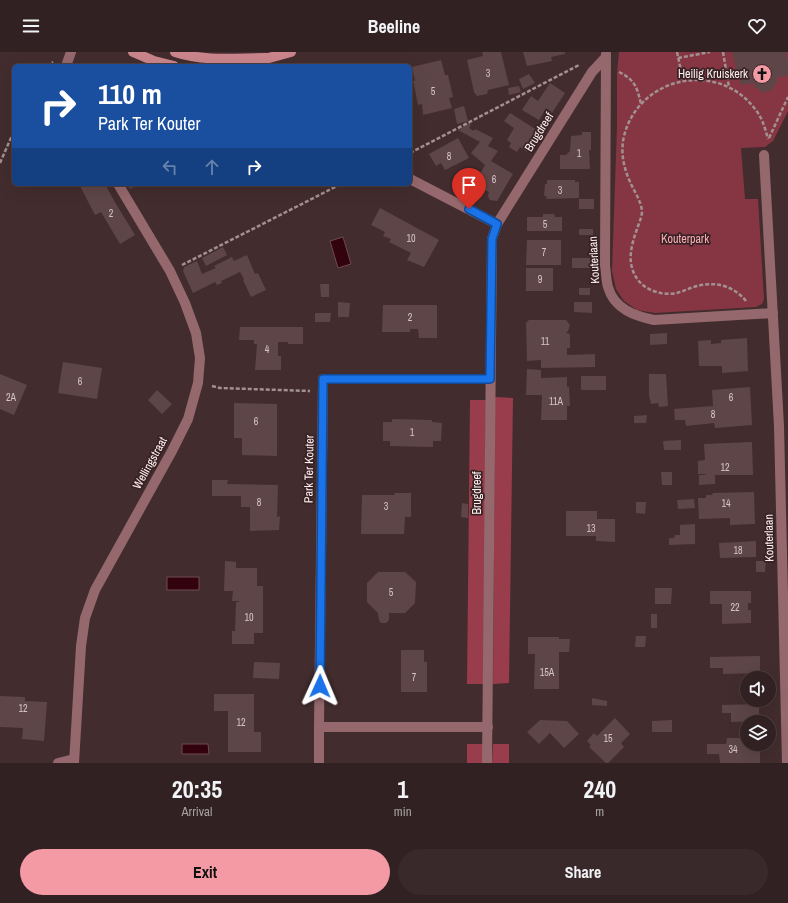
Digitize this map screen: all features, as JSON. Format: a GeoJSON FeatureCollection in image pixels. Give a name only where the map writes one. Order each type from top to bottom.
{"type":"FeatureCollection","features":[{"type":"Feature","properties":{"kind":"main road"},"geometry":{"type":"LineString","coordinates":[[133,52],[154,61],[166,64]]}},
{"type":"Feature","properties":{"kind":"main road"},"geometry":{"type":"LineString","coordinates":[[175,52],[210,59],[267,62]]}},
{"type":"Feature","properties":{"kind":"main road"},"geometry":{"type":"LineString","coordinates":[[253,64],[267,62],[291,52]]}},
{"type":"Feature","properties":{"kind":"street"},"geometry":{"type":"LineString","coordinates":[[67,64],[71,52]]}},
{"type":"Feature","properties":{"kind":"street","name":"Kouterlaan"},"geometry":{"type":"LineString","coordinates":[[606,54],[605,265],[608,288],[615,301],[625,310],[637,317],[654,320],[773,313]]}},
{"type":"Feature","properties":{"kind":"street","name":"Brugdreef"},"geometry":{"type":"LineString","coordinates":[[487,763],[492,239],[497,224],[592,72],[606,54]]}},
{"type":"Feature","properties":{"kind":"street","name":"Kouterlaan"},"geometry":{"type":"LineString","coordinates":[[764,155],[773,313],[784,426],[787,763]]}},
{"type":"Feature","properties":{"kind":"street"},"geometry":{"type":"LineString","coordinates":[[412,180],[497,224]]}},
{"type":"Feature","properties":{"kind":"street","name":"Wellingstraat"},"geometry":{"type":"LineString","coordinates":[[74,761],[81,646],[88,611],[95,590],[172,451],[188,419],[198,383],[200,358],[196,333],[185,303],[170,271],[119,186]]}},
{"type":"Feature","properties":{"kind":"street"},"geometry":{"type":"LineString","coordinates":[[323,391],[323,379],[490,379]]}},
{"type":"Feature","properties":{"kind":"street","name":"Park Ter Kouter"},"geometry":{"type":"LineString","coordinates":[[319,763],[323,391]]}},
{"type":"Feature","properties":{"kind":"street"},"geometry":{"type":"LineString","coordinates":[[319,727],[488,727]]}},
{"type":"Feature","properties":{"kind":"street"},"geometry":{"type":"LineString","coordinates":[[58,763],[74,761]]}},
{"type":"Feature","properties":{"kind":"path"},"geometry":{"type":"LineString","coordinates":[[677,52],[683,80]]}},
{"type":"Feature","properties":{"kind":"path"},"geometry":{"type":"LineString","coordinates":[[678,58],[710,52]]}},
{"type":"Feature","properties":{"kind":"path"},"geometry":{"type":"LineString","coordinates":[[723,52],[729,87]]}},
{"type":"Feature","properties":{"kind":"path"},"geometry":{"type":"LineString","coordinates":[[412,153],[592,58],[606,54]]}},
{"type":"Feature","properties":{"kind":"path"},"geometry":{"type":"LineString","coordinates":[[606,69],[619,72],[629,77],[636,86],[642,104]]}},
{"type":"Feature","properties":{"kind":"path"},"geometry":{"type":"LineString","coordinates":[[752,314],[745,300],[736,291],[723,285],[710,284],[697,286],[676,293],[661,293],[650,289],[639,281],[632,270],[630,259],[632,246],[642,211],[640,202],[625,169],[622,154],[624,136],[632,117],[642,104],[651,95],[665,86],[683,80],[709,81],[729,87],[741,95],[755,108],[764,123],[768,139]]}},
{"type":"Feature","properties":{"kind":"path"},"geometry":{"type":"LineString","coordinates":[[764,155],[768,139],[788,97]]}},
{"type":"Feature","properties":{"kind":"path"},"geometry":{"type":"LineString","coordinates":[[0,163],[12,136]]}},
{"type":"Feature","properties":{"kind":"path"},"geometry":{"type":"LineString","coordinates":[[170,271],[337,186]]}},
{"type":"Feature","properties":{"kind":"path"},"geometry":{"type":"LineString","coordinates":[[198,383],[220,388],[323,391]]}},
{"type":"Feature","properties":{"kind":"green space","name":"Kouterpark"},"geometry":{"type":"Polygon","coordinates":[[[619,52],[788,52],[788,111],[773,141],[765,147],[741,148],[745,199],[758,199],[764,299],[762,304],[756,307],[655,313],[637,310],[624,301],[616,289],[612,271],[617,126],[617,74],[619,52]]]}},
{"type":"Feature","properties":{"kind":"shaded area"},"geometry":{"type":"Polygon","coordinates":[[[343,237],[351,264],[338,268],[330,241],[343,237]]]}},
{"type":"Feature","properties":{"kind":"shaded area"},"geometry":{"type":"Polygon","coordinates":[[[495,397],[513,398],[509,683],[493,684],[495,397]]]}},
{"type":"Feature","properties":{"kind":"shaded area"},"geometry":{"type":"Polygon","coordinates":[[[470,400],[486,400],[484,684],[467,684],[470,400]]]}},
{"type":"Feature","properties":{"kind":"shaded area"},"geometry":{"type":"Polygon","coordinates":[[[167,577],[199,577],[199,590],[167,590],[167,577]]]}},
{"type":"Feature","properties":{"kind":"shaded area"},"geometry":{"type":"Polygon","coordinates":[[[182,744],[208,744],[209,754],[182,754],[182,744]]]}},
{"type":"Feature","properties":{"kind":"shaded area"},"geometry":{"type":"Polygon","coordinates":[[[467,744],[483,744],[483,763],[467,763],[467,744]]]}},
{"type":"Feature","properties":{"kind":"shaded area"},"geometry":{"type":"Polygon","coordinates":[[[493,744],[509,744],[509,763],[492,763],[493,744]]]}},
{"type":"Feature","properties":{"kind":"building"},"geometry":{"type":"Polygon","coordinates":[[[482,52],[501,52],[509,85],[488,90],[487,94],[477,96],[474,92],[467,60],[483,56],[482,52]]]}},
{"type":"Feature","properties":{"kind":"building"},"geometry":{"type":"Polygon","coordinates":[[[523,52],[565,52],[565,54],[551,57],[552,61],[527,66],[523,52]]]}},
{"type":"Feature","properties":{"kind":"building","name":"Heilig Kruiskerk"},"geometry":{"type":"Polygon","coordinates":[[[732,52],[786,52],[788,75],[776,78],[778,84],[776,83],[772,89],[773,90],[763,93],[756,87],[754,88],[754,83],[741,85],[732,52]]]}},
{"type":"Feature","properties":{"kind":"building"},"geometry":{"type":"Polygon","coordinates":[[[441,60],[445,75],[448,75],[453,97],[449,98],[452,108],[423,115],[422,104],[418,105],[412,67],[441,60]]]}},
{"type":"Feature","properties":{"kind":"building"},"geometry":{"type":"Polygon","coordinates":[[[529,74],[535,83],[523,89],[519,79],[529,74]]]}},
{"type":"Feature","properties":{"kind":"building"},"geometry":{"type":"Polygon","coordinates":[[[550,83],[565,93],[552,113],[546,108],[539,120],[522,110],[531,96],[538,101],[550,83]]]}},
{"type":"Feature","properties":{"kind":"building"},"geometry":{"type":"Polygon","coordinates":[[[519,86],[521,92],[509,95],[508,88],[519,86]]]}},
{"type":"Feature","properties":{"kind":"building"},"geometry":{"type":"Polygon","coordinates":[[[464,106],[468,121],[457,124],[454,109],[464,106]]]}},
{"type":"Feature","properties":{"kind":"building"},"geometry":{"type":"Polygon","coordinates":[[[510,113],[540,132],[527,152],[520,147],[517,152],[509,147],[511,143],[507,140],[514,128],[504,121],[510,113]]]}},
{"type":"Feature","properties":{"kind":"building"},"geometry":{"type":"Polygon","coordinates":[[[469,123],[471,125],[469,128],[474,131],[475,129],[493,138],[488,146],[498,151],[491,161],[513,174],[497,201],[490,200],[488,196],[489,192],[474,184],[485,165],[471,153],[480,142],[458,130],[469,123]]]}},
{"type":"Feature","properties":{"kind":"building"},"geometry":{"type":"Polygon","coordinates":[[[582,132],[591,132],[591,150],[589,150],[590,169],[560,169],[560,155],[566,155],[570,151],[571,136],[582,135],[582,132]]]}},
{"type":"Feature","properties":{"kind":"building"},"geometry":{"type":"Polygon","coordinates":[[[458,138],[469,158],[445,170],[441,163],[436,166],[429,154],[458,138]]]}},
{"type":"Feature","properties":{"kind":"building"},"geometry":{"type":"Polygon","coordinates":[[[547,180],[575,180],[575,182],[579,182],[579,198],[546,199],[547,196],[544,196],[545,184],[547,184],[547,180]]]}},
{"type":"Feature","properties":{"kind":"building"},"geometry":{"type":"Polygon","coordinates":[[[80,186],[106,186],[135,235],[120,244],[101,212],[95,215],[80,186]]]}},
{"type":"Feature","properties":{"kind":"building"},"geometry":{"type":"Polygon","coordinates":[[[128,186],[135,186],[130,189],[128,186]]]}},
{"type":"Feature","properties":{"kind":"building"},"geometry":{"type":"Polygon","coordinates":[[[579,199],[594,199],[594,209],[579,209],[579,199]]]}},
{"type":"Feature","properties":{"kind":"building"},"geometry":{"type":"Polygon","coordinates":[[[380,208],[439,240],[424,267],[407,260],[411,253],[389,242],[391,239],[383,236],[385,232],[371,225],[380,208]]]}},
{"type":"Feature","properties":{"kind":"building"},"geometry":{"type":"Polygon","coordinates":[[[543,214],[554,214],[555,217],[562,217],[562,231],[527,231],[527,217],[543,217],[543,214]]]}},
{"type":"Feature","properties":{"kind":"building"},"geometry":{"type":"Polygon","coordinates":[[[579,229],[593,229],[593,235],[579,235],[579,229]]]}},
{"type":"Feature","properties":{"kind":"building"},"geometry":{"type":"Polygon","coordinates":[[[527,240],[561,240],[561,265],[526,265],[527,240]]]}},
{"type":"Feature","properties":{"kind":"building"},"geometry":{"type":"Polygon","coordinates":[[[223,247],[227,255],[206,266],[202,258],[223,247]]]}},
{"type":"Feature","properties":{"kind":"building"},"geometry":{"type":"Polygon","coordinates":[[[247,255],[255,274],[258,273],[266,290],[251,297],[240,272],[221,281],[222,283],[217,285],[215,282],[193,293],[183,271],[184,267],[197,261],[202,274],[216,268],[214,266],[232,257],[234,261],[247,255]]]}},
{"type":"Feature","properties":{"kind":"building"},"geometry":{"type":"Polygon","coordinates":[[[572,258],[594,258],[595,268],[572,268],[572,258]]]}},
{"type":"Feature","properties":{"kind":"building"},"geometry":{"type":"Polygon","coordinates":[[[526,268],[553,268],[553,291],[526,291],[526,268]]]}},
{"type":"Feature","properties":{"kind":"building"},"geometry":{"type":"Polygon","coordinates":[[[320,284],[329,284],[329,297],[321,297],[320,284]]]}},
{"type":"Feature","properties":{"kind":"building"},"geometry":{"type":"Polygon","coordinates":[[[579,288],[590,288],[590,295],[579,295],[579,288]]]}},
{"type":"Feature","properties":{"kind":"building"},"geometry":{"type":"Polygon","coordinates":[[[338,302],[350,303],[349,317],[338,317],[338,302]]]}},
{"type":"Feature","properties":{"kind":"building"},"geometry":{"type":"Polygon","coordinates":[[[574,302],[592,302],[592,313],[574,312],[574,302]]]}},
{"type":"Feature","properties":{"kind":"building"},"geometry":{"type":"Polygon","coordinates":[[[383,305],[437,305],[437,338],[419,338],[418,329],[410,329],[410,332],[382,332],[383,305]]]}},
{"type":"Feature","properties":{"kind":"building"},"geometry":{"type":"Polygon","coordinates":[[[315,313],[331,313],[330,322],[315,322],[315,313]]]}},
{"type":"Feature","properties":{"kind":"building"},"geometry":{"type":"Polygon","coordinates":[[[529,320],[566,320],[570,325],[566,333],[570,334],[570,348],[567,348],[567,355],[595,354],[595,367],[541,368],[541,360],[527,361],[526,323],[529,320]]]}},
{"type":"Feature","properties":{"kind":"building"},"geometry":{"type":"Polygon","coordinates":[[[240,327],[303,327],[303,344],[278,342],[278,356],[281,356],[281,370],[255,370],[257,344],[254,344],[254,340],[239,340],[240,327]]]}},
{"type":"Feature","properties":{"kind":"building"},"geometry":{"type":"Polygon","coordinates":[[[667,333],[667,344],[650,345],[650,334],[667,333]]]}},
{"type":"Feature","properties":{"kind":"building"},"geometry":{"type":"Polygon","coordinates":[[[747,338],[748,371],[722,373],[722,366],[699,366],[698,341],[711,340],[711,344],[721,343],[721,340],[747,338]]]}},
{"type":"Feature","properties":{"kind":"building"},"geometry":{"type":"Polygon","coordinates":[[[63,362],[102,368],[97,399],[58,393],[63,362]]]}},
{"type":"Feature","properties":{"kind":"building"},"geometry":{"type":"Polygon","coordinates":[[[527,369],[541,370],[541,378],[567,377],[570,406],[567,406],[567,420],[541,420],[542,395],[526,395],[527,369]]]}},
{"type":"Feature","properties":{"kind":"building"},"geometry":{"type":"Polygon","coordinates":[[[0,374],[27,385],[14,415],[0,409],[0,374]]]}},
{"type":"Feature","properties":{"kind":"building"},"geometry":{"type":"Polygon","coordinates":[[[649,374],[666,374],[668,406],[659,407],[658,403],[651,404],[649,395],[649,374]]]}},
{"type":"Feature","properties":{"kind":"building"},"geometry":{"type":"Polygon","coordinates":[[[581,376],[606,376],[606,390],[581,390],[581,376]]]}},
{"type":"Feature","properties":{"kind":"building"},"geometry":{"type":"Polygon","coordinates":[[[750,387],[752,425],[715,428],[714,423],[686,426],[685,420],[675,420],[674,409],[713,406],[712,390],[750,387]]]}},
{"type":"Feature","properties":{"kind":"building"},"geometry":{"type":"Polygon","coordinates":[[[157,390],[172,404],[162,414],[148,400],[157,390]]]}},
{"type":"Feature","properties":{"kind":"building"},"geometry":{"type":"Polygon","coordinates":[[[234,403],[277,404],[277,456],[242,455],[242,438],[234,438],[234,403]]]}},
{"type":"Feature","properties":{"kind":"building"},"geometry":{"type":"Polygon","coordinates":[[[647,415],[646,423],[634,423],[634,416],[647,415]]]}},
{"type":"Feature","properties":{"kind":"building"},"geometry":{"type":"Polygon","coordinates":[[[392,419],[432,420],[432,422],[442,423],[441,441],[433,441],[433,447],[390,446],[390,441],[383,441],[383,422],[392,422],[392,419]]]}},
{"type":"Feature","properties":{"kind":"building"},"geometry":{"type":"Polygon","coordinates":[[[681,440],[681,450],[664,450],[663,441],[681,440]]]}},
{"type":"Feature","properties":{"kind":"building"},"geometry":{"type":"Polygon","coordinates":[[[752,442],[753,475],[715,475],[715,484],[699,485],[699,475],[706,475],[698,474],[698,461],[705,460],[704,444],[752,442]]]}},
{"type":"Feature","properties":{"kind":"building"},"geometry":{"type":"Polygon","coordinates":[[[661,472],[672,472],[672,485],[662,485],[661,472]]]}},
{"type":"Feature","properties":{"kind":"building"},"geometry":{"type":"Polygon","coordinates":[[[212,480],[228,480],[227,484],[278,485],[277,517],[280,516],[279,530],[250,531],[250,507],[241,507],[241,496],[212,496],[212,480]]]}},
{"type":"Feature","properties":{"kind":"building"},"geometry":{"type":"Polygon","coordinates":[[[754,492],[755,524],[730,525],[730,518],[699,519],[698,498],[706,498],[706,495],[712,495],[713,493],[754,492]]]}},
{"type":"Feature","properties":{"kind":"building"},"geometry":{"type":"Polygon","coordinates":[[[395,493],[411,493],[411,517],[405,517],[404,534],[361,534],[362,495],[394,495],[395,493]]]}},
{"type":"Feature","properties":{"kind":"building"},"geometry":{"type":"Polygon","coordinates":[[[694,499],[695,508],[678,509],[677,500],[694,499]]]}},
{"type":"Feature","properties":{"kind":"building"},"geometry":{"type":"Polygon","coordinates":[[[636,502],[646,502],[645,514],[636,513],[636,502]]]}},
{"type":"Feature","properties":{"kind":"building"},"geometry":{"type":"Polygon","coordinates":[[[462,503],[468,504],[468,518],[461,517],[462,503]]]}},
{"type":"Feature","properties":{"kind":"building"},"geometry":{"type":"Polygon","coordinates":[[[566,511],[597,511],[597,519],[615,519],[615,542],[596,541],[596,536],[566,536],[566,511]]]}},
{"type":"Feature","properties":{"kind":"building"},"geometry":{"type":"Polygon","coordinates":[[[695,524],[695,544],[669,545],[669,538],[674,538],[675,535],[680,535],[680,525],[695,524]]]}},
{"type":"Feature","properties":{"kind":"building"},"geometry":{"type":"Polygon","coordinates":[[[756,541],[756,557],[720,558],[719,543],[756,541]]]}},
{"type":"Feature","properties":{"kind":"building"},"geometry":{"type":"Polygon","coordinates":[[[225,561],[236,562],[236,568],[257,568],[257,586],[263,586],[263,633],[254,633],[254,644],[232,644],[232,631],[235,631],[236,602],[239,601],[232,601],[233,591],[224,591],[225,561]]]}},
{"type":"Feature","properties":{"kind":"building"},"geometry":{"type":"Polygon","coordinates":[[[756,561],[766,561],[765,572],[756,572],[756,561]]]}},
{"type":"Feature","properties":{"kind":"building"},"geometry":{"type":"Polygon","coordinates":[[[378,572],[405,572],[416,582],[415,603],[405,613],[389,613],[389,620],[386,623],[381,623],[378,613],[367,602],[367,583],[378,572]]]}},
{"type":"Feature","properties":{"kind":"building"},"geometry":{"type":"Polygon","coordinates":[[[655,588],[672,588],[671,604],[655,604],[655,588]]]}},
{"type":"Feature","properties":{"kind":"building"},"geometry":{"type":"Polygon","coordinates":[[[710,591],[751,591],[751,603],[748,603],[748,610],[751,610],[751,623],[722,624],[722,604],[710,604],[710,591]]]}},
{"type":"Feature","properties":{"kind":"building"},"geometry":{"type":"Polygon","coordinates":[[[651,614],[657,614],[657,628],[651,628],[651,614]]]}},
{"type":"Feature","properties":{"kind":"building"},"geometry":{"type":"Polygon","coordinates":[[[636,636],[646,636],[645,647],[635,647],[636,636]]]}},
{"type":"Feature","properties":{"kind":"building"},"geometry":{"type":"Polygon","coordinates":[[[528,637],[559,637],[559,639],[570,639],[569,652],[559,652],[559,689],[534,689],[535,654],[528,654],[528,637]]]}},
{"type":"Feature","properties":{"kind":"building"},"geometry":{"type":"Polygon","coordinates":[[[401,650],[424,650],[424,662],[427,662],[427,692],[401,692],[401,650]]]}},
{"type":"Feature","properties":{"kind":"building"},"geometry":{"type":"Polygon","coordinates":[[[760,656],[760,671],[740,671],[740,674],[723,674],[723,668],[710,668],[710,657],[760,656]]]}},
{"type":"Feature","properties":{"kind":"building"},"geometry":{"type":"Polygon","coordinates":[[[254,662],[280,663],[279,679],[253,678],[254,662]]]}},
{"type":"Feature","properties":{"kind":"building"},"geometry":{"type":"Polygon","coordinates":[[[214,694],[254,694],[254,732],[261,732],[261,752],[228,752],[228,711],[214,711],[214,694]]]}},
{"type":"Feature","properties":{"kind":"building"},"geometry":{"type":"Polygon","coordinates":[[[0,696],[25,697],[25,701],[47,702],[44,741],[22,739],[23,728],[0,727],[0,696]]]}},
{"type":"Feature","properties":{"kind":"building"},"geometry":{"type":"Polygon","coordinates":[[[592,698],[607,701],[607,706],[592,705],[592,698]]]}},
{"type":"Feature","properties":{"kind":"building"},"geometry":{"type":"Polygon","coordinates":[[[722,705],[740,705],[740,707],[759,707],[759,715],[740,715],[740,722],[731,722],[731,713],[722,713],[722,705]]]}},
{"type":"Feature","properties":{"kind":"building"},"geometry":{"type":"Polygon","coordinates":[[[615,718],[630,734],[621,743],[624,747],[608,763],[606,763],[589,747],[591,745],[587,741],[594,733],[597,736],[615,718]]]}},
{"type":"Feature","properties":{"kind":"building"},"geometry":{"type":"Polygon","coordinates":[[[540,720],[567,721],[579,734],[564,748],[550,733],[539,744],[527,732],[540,720]]]}},
{"type":"Feature","properties":{"kind":"building"},"geometry":{"type":"Polygon","coordinates":[[[672,720],[672,732],[652,732],[652,721],[672,720]]]}},
{"type":"Feature","properties":{"kind":"building"},"geometry":{"type":"Polygon","coordinates":[[[727,738],[740,738],[740,751],[760,751],[760,763],[720,763],[719,754],[707,754],[707,744],[726,744],[727,738]]]}},
{"type":"Feature","properties":{"kind":"place","name":"Heilig Kruiskerk"},"geometry":{"type":"Point","coordinates":[762,74]}},
{"type":"Feature","properties":{"kind":"route"},"geometry":{"type":"LineString","coordinates":[[320,686],[323,379],[490,379],[492,239],[497,224],[469,209]]}}]}
